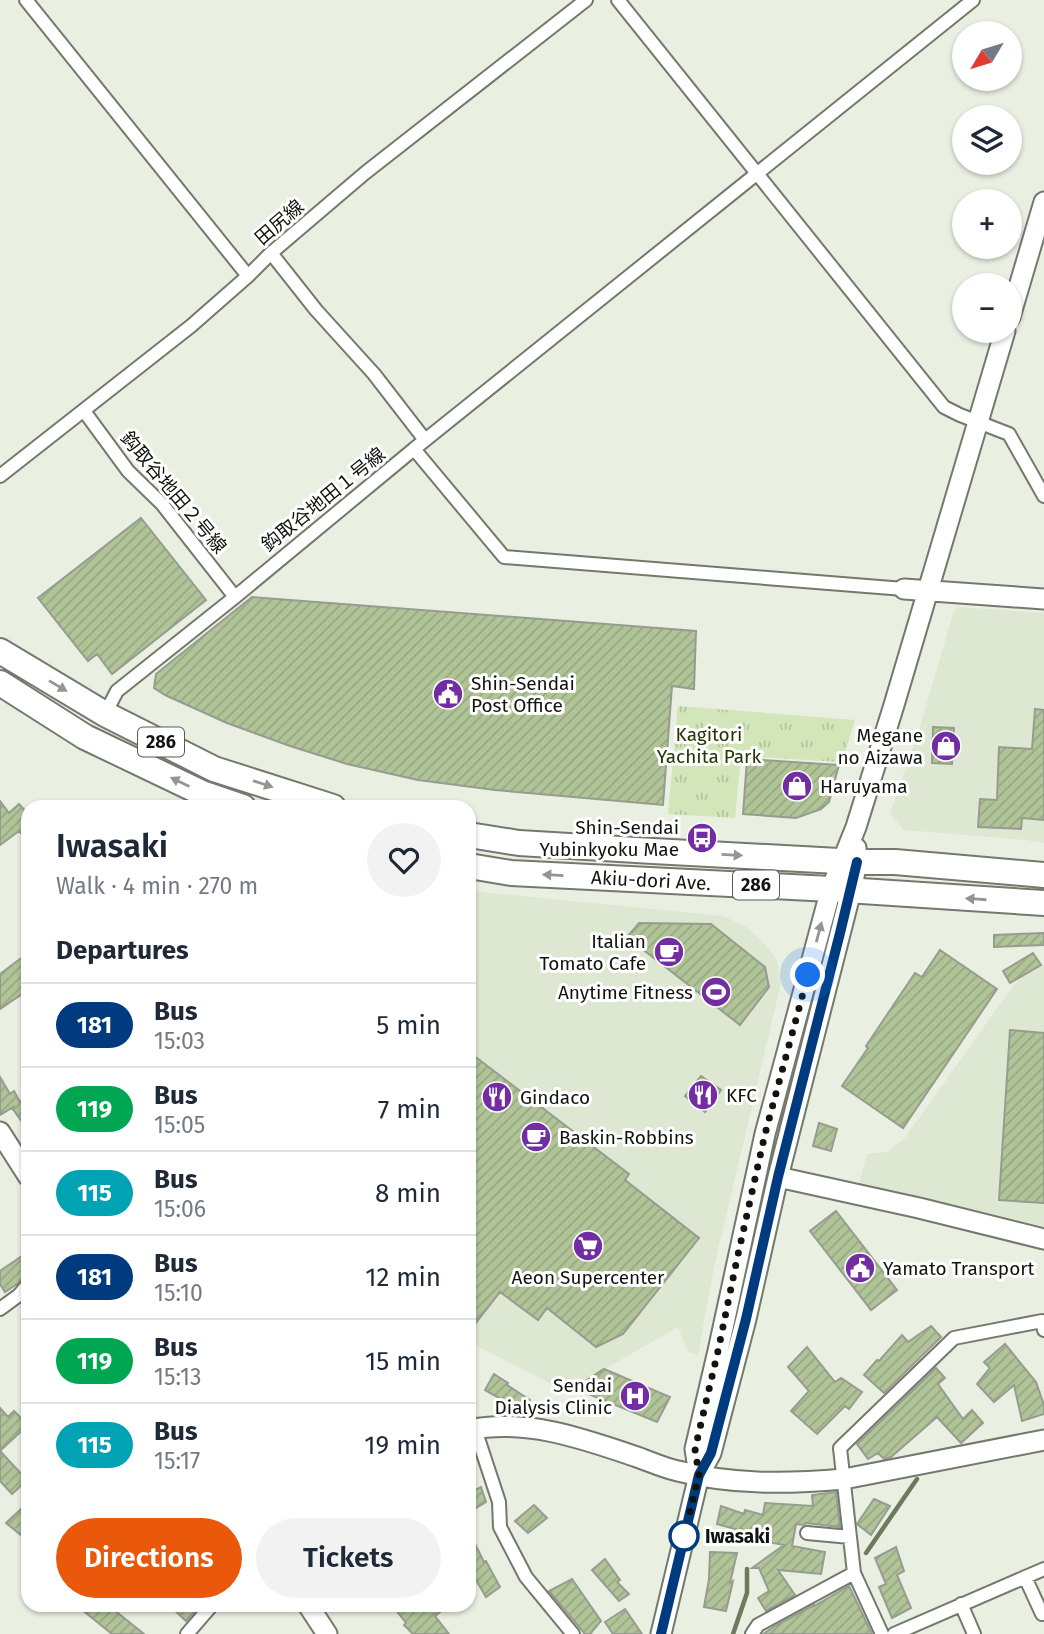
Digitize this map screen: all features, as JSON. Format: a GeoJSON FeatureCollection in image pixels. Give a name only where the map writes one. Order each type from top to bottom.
{"type":"FeatureCollection","features":[{"type":"Feature","properties":{"kind":"highway","name":"286"},"geometry":{"type":"LineString","coordinates":[[0,651],[105,715],[214,769],[311,800]]}},
{"type":"Feature","properties":{"kind":"highway","name":"286"},"geometry":{"type":"LineString","coordinates":[[0,683],[85,737],[202,793],[222,800]]}},
{"type":"Feature","properties":{"kind":"highway","name":"Akiu-dori Ave."},"geometry":{"type":"LineString","coordinates":[[476,836],[519,843],[895,862],[1044,875]]}},
{"type":"Feature","properties":{"kind":"highway","name":"Akiu-dori Ave."},"geometry":{"type":"LineString","coordinates":[[476,867],[511,873],[1044,903]]}},
{"type":"Feature","properties":{"kind":"street"},"geometry":{"type":"LineString","coordinates":[[26,0],[248,276]]}},
{"type":"Feature","properties":{"kind":"street","name":"田尻線"},"geometry":{"type":"LineString","coordinates":[[0,475],[191,326],[365,173],[586,0]]}},
{"type":"Feature","properties":{"kind":"street"},"geometry":{"type":"LineString","coordinates":[[618,0],[944,407],[1009,435],[1044,496]]}},
{"type":"Feature","properties":{"kind":"street"},"geometry":{"type":"LineString","coordinates":[[414,449],[973,0]]}},
{"type":"Feature","properties":{"kind":"street"},"geometry":{"type":"LineString","coordinates":[[1022,276],[1044,202]]}},
{"type":"Feature","properties":{"kind":"street"},"geometry":{"type":"LineString","coordinates":[[271,253],[316,310],[374,374],[425,440]]}},
{"type":"Feature","properties":{"kind":"street"},"geometry":{"type":"LineString","coordinates":[[699,1475],[695,1449],[762,1146],[841,890],[856,827],[1002,343]]}},
{"type":"Feature","properties":{"kind":"street","name":"鈎取谷地田２号線"},"geometry":{"type":"LineString","coordinates":[[84,411],[128,471],[162,504],[234,597]]}},
{"type":"Feature","properties":{"kind":"street","name":"鈎取谷地田１号線"},"geometry":{"type":"LineString","coordinates":[[105,715],[117,691],[414,449],[504,557],[904,589]]}},
{"type":"Feature","properties":{"kind":"street"},"geometry":{"type":"LineString","coordinates":[[904,589],[1044,599]]}},
{"type":"Feature","properties":{"kind":"street"},"geometry":{"type":"LineString","coordinates":[[661,1634],[699,1475],[711,1453],[746,1319],[841,890]]}},
{"type":"Feature","properties":{"kind":"street"},"geometry":{"type":"LineString","coordinates":[[0,1132],[21,1165]]}},
{"type":"Feature","properties":{"kind":"street"},"geometry":{"type":"LineString","coordinates":[[778,1177],[919,1208],[1044,1240]]}},
{"type":"Feature","properties":{"kind":"street"},"geometry":{"type":"LineString","coordinates":[[0,1309],[21,1293]]}},
{"type":"Feature","properties":{"kind":"street"},"geometry":{"type":"LineString","coordinates":[[882,1634],[854,1573],[840,1448],[954,1338],[1042,1321],[1044,1330]]}},
{"type":"Feature","properties":{"kind":"street"},"geometry":{"type":"LineString","coordinates":[[476,1429],[515,1427],[555,1432],[666,1468],[740,1482],[762,1483],[844,1479],[1044,1440]]}},
{"type":"Feature","properties":{"kind":"street"},"geometry":{"type":"LineString","coordinates":[[476,1440],[499,1502],[500,1527],[526,1577],[573,1634]]}},
{"type":"Feature","properties":{"kind":"street"},"geometry":{"type":"LineString","coordinates":[[807,1533],[850,1537]]}},
{"type":"Feature","properties":{"kind":"street"},"geometry":{"type":"LineString","coordinates":[[894,1634],[1044,1569]]}},
{"type":"Feature","properties":{"kind":"street"},"geometry":{"type":"LineString","coordinates":[[752,1634],[758,1625],[854,1573]]}},
{"type":"Feature","properties":{"kind":"street"},"geometry":{"type":"LineString","coordinates":[[1026,1577],[1042,1614]]}},
{"type":"Feature","properties":{"kind":"street"},"geometry":{"type":"LineString","coordinates":[[961,1604],[974,1634]]}},
{"type":"Feature","properties":{"kind":"street"},"geometry":{"type":"LineString","coordinates":[[187,1634],[206,1612]]}},
{"type":"Feature","properties":{"kind":"street"},"geometry":{"type":"LineString","coordinates":[[313,1612],[327,1634]]}},
{"type":"Feature","properties":{"kind":"shaded area"},"geometry":{"type":"Polygon","coordinates":[[[959,607],[1044,613],[1044,843],[904,830],[890,814],[921,723],[954,611],[959,607]]]}},
{"type":"Feature","properties":{"kind":"shaded area"},"geometry":{"type":"Polygon","coordinates":[[[476,892],[723,916],[745,926],[764,943],[777,961],[781,983],[714,1267],[698,1355],[688,1352],[678,1327],[566,1391],[476,1346],[476,892]]]}},
{"type":"Feature","properties":{"kind":"shaded area"},"geometry":{"type":"Polygon","coordinates":[[[1044,964],[1044,1229],[859,1184],[867,1154],[887,1152],[904,1139],[1018,980],[1044,964]]]}},
{"type":"Feature","properties":{"kind":"green space","name":"Kagitori Yachita Park"},"geometry":{"type":"Polygon","coordinates":[[[678,706],[855,720],[842,762],[741,756],[735,818],[668,814],[678,706]]]}},
{"type":"Feature","properties":{"kind":"building"},"geometry":{"type":"Polygon","coordinates":[[[141,518],[206,600],[112,674],[97,654],[88,661],[38,598],[141,518]]]}},
{"type":"Feature","properties":{"kind":"building"},"geometry":{"type":"Polygon","coordinates":[[[252,597],[696,631],[694,689],[672,686],[663,805],[495,790],[418,780],[347,764],[227,723],[154,688],[156,674],[252,597]]]}},
{"type":"Feature","properties":{"kind":"building"},"geometry":{"type":"Polygon","coordinates":[[[1035,709],[1044,710],[1044,820],[1022,818],[1021,829],[978,827],[980,799],[997,800],[999,747],[1032,749],[1035,709]]]}},
{"type":"Feature","properties":{"kind":"building"},"geometry":{"type":"Polygon","coordinates":[[[933,727],[954,728],[952,764],[932,763],[933,727]]]}},
{"type":"Feature","properties":{"kind":"building"},"geometry":{"type":"Polygon","coordinates":[[[747,759],[839,765],[829,802],[821,809],[796,818],[743,814],[747,759]]]}},
{"type":"Feature","properties":{"kind":"building"},"geometry":{"type":"Polygon","coordinates":[[[0,801],[9,813],[19,804],[21,833],[19,831],[0,845],[0,801]]]}},
{"type":"Feature","properties":{"kind":"building"},"geometry":{"type":"Polygon","coordinates":[[[639,923],[711,924],[765,967],[769,987],[740,1025],[627,937],[639,923]]]}},
{"type":"Feature","properties":{"kind":"building"},"geometry":{"type":"Polygon","coordinates":[[[1044,933],[1044,945],[994,947],[994,935],[1044,933]]]}},
{"type":"Feature","properties":{"kind":"building"},"geometry":{"type":"Polygon","coordinates":[[[940,950],[997,989],[903,1128],[842,1086],[915,973],[922,977],[940,950]]]}},
{"type":"Feature","properties":{"kind":"building"},"geometry":{"type":"Polygon","coordinates":[[[1033,953],[1041,965],[1010,983],[1003,971],[1033,953]]]}},
{"type":"Feature","properties":{"kind":"building"},"geometry":{"type":"Polygon","coordinates":[[[21,958],[21,995],[0,1009],[0,974],[21,958]]]}},
{"type":"Feature","properties":{"kind":"building"},"geometry":{"type":"Polygon","coordinates":[[[1010,1030],[1044,1033],[1044,1203],[999,1200],[1010,1030]]]}},
{"type":"Feature","properties":{"kind":"building"},"geometry":{"type":"Polygon","coordinates":[[[476,1057],[629,1174],[625,1180],[699,1238],[623,1334],[596,1347],[547,1308],[538,1320],[500,1292],[476,1323],[476,1057]]]}},
{"type":"Feature","properties":{"kind":"building"},"geometry":{"type":"Polygon","coordinates":[[[701,1076],[721,1090],[705,1112],[685,1096],[701,1076]]]}},
{"type":"Feature","properties":{"kind":"building"},"geometry":{"type":"Polygon","coordinates":[[[0,1077],[10,1094],[14,1091],[21,1101],[21,1120],[12,1108],[15,1106],[0,1115],[0,1077]]]}},
{"type":"Feature","properties":{"kind":"building"},"geometry":{"type":"Polygon","coordinates":[[[819,1123],[837,1129],[831,1151],[813,1146],[819,1123]]]}},
{"type":"Feature","properties":{"kind":"building"},"geometry":{"type":"Polygon","coordinates":[[[836,1211],[897,1290],[871,1310],[810,1231],[836,1211]]]}},
{"type":"Feature","properties":{"kind":"building"},"geometry":{"type":"Polygon","coordinates":[[[21,1257],[21,1279],[5,1292],[0,1284],[0,1271],[21,1257]]]}},
{"type":"Feature","properties":{"kind":"building"},"geometry":{"type":"Polygon","coordinates":[[[931,1326],[941,1337],[884,1393],[864,1375],[902,1335],[908,1342],[931,1326]]]}},
{"type":"Feature","properties":{"kind":"building"},"geometry":{"type":"Polygon","coordinates":[[[1005,1344],[1036,1382],[1044,1405],[1044,1414],[1022,1421],[1014,1385],[994,1402],[977,1384],[990,1368],[984,1362],[1005,1344]]]}},
{"type":"Feature","properties":{"kind":"building"},"geometry":{"type":"Polygon","coordinates":[[[807,1347],[835,1382],[841,1378],[862,1392],[849,1409],[845,1406],[817,1434],[791,1411],[809,1391],[788,1367],[807,1347]]]}},
{"type":"Feature","properties":{"kind":"building"},"geometry":{"type":"Polygon","coordinates":[[[936,1368],[945,1378],[938,1384],[963,1419],[972,1410],[983,1423],[961,1443],[937,1417],[891,1457],[884,1459],[878,1453],[868,1459],[857,1444],[936,1368]]]}},
{"type":"Feature","properties":{"kind":"building"},"geometry":{"type":"Polygon","coordinates":[[[604,1369],[670,1397],[657,1422],[581,1391],[587,1380],[604,1369]]]}},
{"type":"Feature","properties":{"kind":"building"},"geometry":{"type":"Polygon","coordinates":[[[494,1374],[530,1400],[524,1412],[485,1390],[494,1374]]]}},
{"type":"Feature","properties":{"kind":"building"},"geometry":{"type":"Polygon","coordinates":[[[0,1408],[8,1417],[14,1411],[21,1418],[21,1432],[0,1451],[0,1408]]]}},
{"type":"Feature","properties":{"kind":"building"},"geometry":{"type":"Polygon","coordinates":[[[0,1451],[21,1474],[21,1486],[12,1494],[0,1481],[0,1451]]]}},
{"type":"Feature","properties":{"kind":"building"},"geometry":{"type":"Polygon","coordinates":[[[481,1487],[486,1502],[476,1508],[476,1490],[481,1487]]]}},
{"type":"Feature","properties":{"kind":"building"},"geometry":{"type":"Polygon","coordinates":[[[836,1492],[840,1527],[796,1524],[792,1546],[825,1552],[821,1574],[778,1570],[795,1595],[766,1611],[758,1598],[769,1591],[759,1568],[752,1568],[784,1545],[746,1538],[742,1528],[742,1531],[717,1524],[721,1506],[744,1514],[745,1510],[763,1515],[765,1503],[813,1506],[812,1495],[836,1492]]]}},
{"type":"Feature","properties":{"kind":"building"},"geometry":{"type":"Polygon","coordinates":[[[874,1499],[890,1506],[871,1535],[857,1524],[874,1499]]]}},
{"type":"Feature","properties":{"kind":"building"},"geometry":{"type":"Polygon","coordinates":[[[534,1505],[547,1518],[528,1533],[515,1521],[534,1505]]]}},
{"type":"Feature","properties":{"kind":"building"},"geometry":{"type":"Polygon","coordinates":[[[21,1509],[21,1535],[6,1523],[21,1509]]]}},
{"type":"Feature","properties":{"kind":"building"},"geometry":{"type":"Polygon","coordinates":[[[476,1546],[500,1587],[486,1597],[476,1580],[476,1546]]]}},
{"type":"Feature","properties":{"kind":"building"},"geometry":{"type":"Polygon","coordinates":[[[896,1547],[904,1571],[897,1575],[911,1608],[892,1618],[879,1587],[886,1584],[875,1558],[896,1547]]]}},
{"type":"Feature","properties":{"kind":"building"},"geometry":{"type":"Polygon","coordinates":[[[710,1552],[737,1553],[726,1611],[704,1607],[710,1552]]]}},
{"type":"Feature","properties":{"kind":"building"},"geometry":{"type":"Polygon","coordinates":[[[605,1559],[620,1580],[617,1582],[629,1594],[619,1601],[592,1570],[605,1559]]]}},
{"type":"Feature","properties":{"kind":"building"},"geometry":{"type":"Polygon","coordinates":[[[572,1579],[601,1621],[590,1634],[585,1634],[549,1591],[572,1579]]]}},
{"type":"Feature","properties":{"kind":"building"},"geometry":{"type":"Polygon","coordinates":[[[849,1586],[872,1634],[763,1634],[775,1626],[849,1586]]]}},
{"type":"Feature","properties":{"kind":"building"},"geometry":{"type":"Polygon","coordinates":[[[625,1609],[642,1634],[613,1634],[605,1622],[625,1609]]]}},
{"type":"Feature","properties":{"kind":"building"},"geometry":{"type":"Polygon","coordinates":[[[85,1612],[117,1612],[144,1634],[112,1634],[85,1612]]]}},
{"type":"Feature","properties":{"kind":"building"},"geometry":{"type":"Polygon","coordinates":[[[176,1612],[194,1612],[186,1621],[176,1612]]]}},
{"type":"Feature","properties":{"kind":"building"},"geometry":{"type":"Polygon","coordinates":[[[397,1612],[440,1612],[435,1616],[449,1634],[413,1634],[404,1625],[406,1623],[397,1612]]]}},
{"type":"Feature","properties":{"kind":"waterway"},"geometry":{"type":"LineString","coordinates":[[866,1553],[917,1479]]}},
{"type":"Feature","properties":{"kind":"waterway"},"geometry":{"type":"LineString","coordinates":[[733,1634],[747,1593],[747,1569]]}},
{"type":"Feature","properties":{"kind":"bus line","name":"181"},"geometry":{"type":"LineString","coordinates":[[661,1634],[699,1475],[711,1453],[746,1319],[778,1177],[857,862]]}},
{"type":"Feature","properties":{"kind":"place","name":"Shin-Sendai Post Office"},"geometry":{"type":"Point","coordinates":[448,694]}},
{"type":"Feature","properties":{"kind":"place","name":"Megane no Aizawa"},"geometry":{"type":"Point","coordinates":[946,746]}},
{"type":"Feature","properties":{"kind":"place","name":"Haruyama"},"geometry":{"type":"Point","coordinates":[797,786]}},
{"type":"Feature","properties":{"kind":"place","name":"Shin-Sendai Yubinkyoku Mae"},"geometry":{"type":"Point","coordinates":[702,838]}},
{"type":"Feature","properties":{"kind":"place","name":"Italian Tomato Cafe"},"geometry":{"type":"Point","coordinates":[669,952]}},
{"type":"Feature","properties":{"kind":"place","name":"Anytime Fitness"},"geometry":{"type":"Point","coordinates":[716,992]}},
{"type":"Feature","properties":{"kind":"place","name":"KFC"},"geometry":{"type":"Point","coordinates":[703,1095]}},
{"type":"Feature","properties":{"kind":"place","name":"Gindaco"},"geometry":{"type":"Point","coordinates":[497,1097]}},
{"type":"Feature","properties":{"kind":"place","name":"Baskin-Robbins"},"geometry":{"type":"Point","coordinates":[536,1137]}},
{"type":"Feature","properties":{"kind":"place","name":"Aeon Supercenter"},"geometry":{"type":"Point","coordinates":[588,1246]}},
{"type":"Feature","properties":{"kind":"place","name":"Yamato Transport"},"geometry":{"type":"Point","coordinates":[860,1268]}},
{"type":"Feature","properties":{"kind":"place","name":"Sendai Dialysis Clinic"},"geometry":{"type":"Point","coordinates":[635,1396]}},
{"type":"Feature","properties":{"kind":"place","name":"Iwasaki"},"geometry":{"type":"Point","coordinates":[684,1536]}},
{"type":"Feature","properties":{"kind":"route"},"geometry":{"type":"LineString","coordinates":[[684,1536],[699,1475],[695,1449],[765,1134],[808,975]]}}]}
